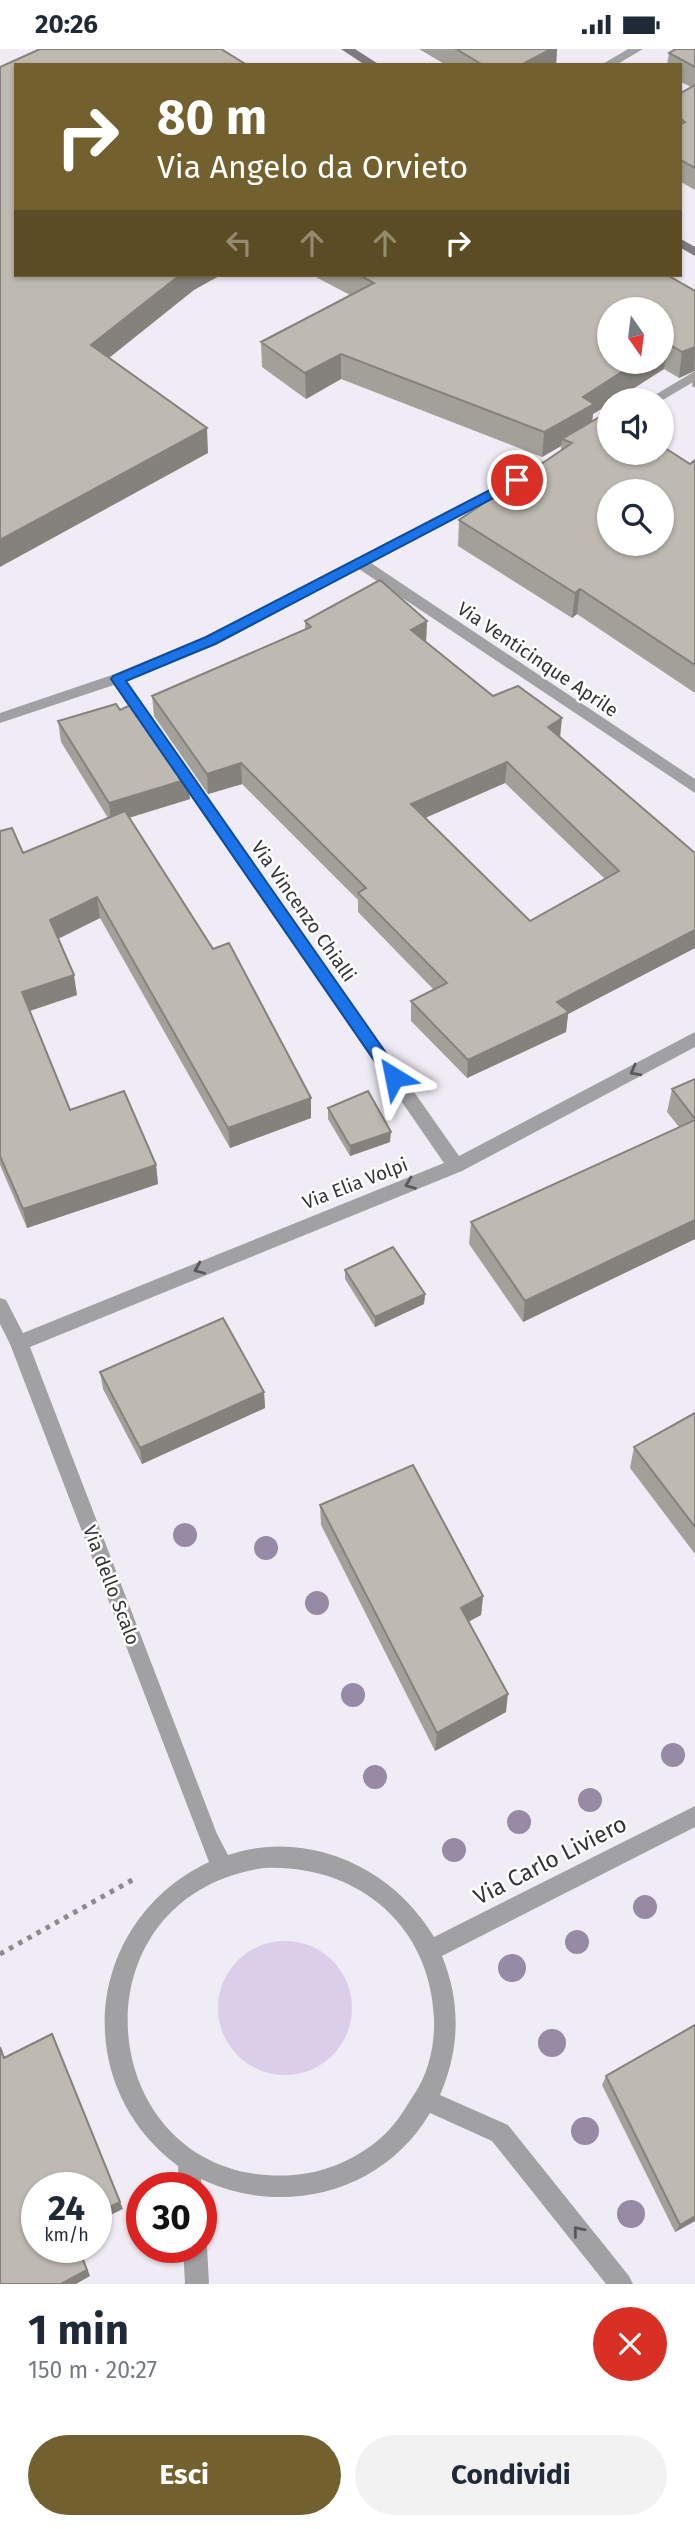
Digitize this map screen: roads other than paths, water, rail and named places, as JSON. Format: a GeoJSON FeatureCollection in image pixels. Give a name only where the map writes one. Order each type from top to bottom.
{"type":"FeatureCollection","features":[{"type":"Feature","properties":{"kind":"main road"},"geometry":{"type":"LineString","coordinates":[[347,49],[371,63]]}},
{"type":"Feature","properties":{"kind":"street"},"geometry":{"type":"LineString","coordinates":[[611,63],[637,49]]}},
{"type":"Feature","properties":{"kind":"street"},"geometry":{"type":"LineString","coordinates":[[673,388],[695,375]]}},
{"type":"Feature","properties":{"kind":"street"},"geometry":{"type":"LineString","coordinates":[[0,718],[117,679],[211,641],[494,493],[552,459]]}},
{"type":"Feature","properties":{"kind":"street","name":"Via Venticinque Aprile"},"geometry":{"type":"LineString","coordinates":[[360,563],[695,787]]}},
{"type":"Feature","properties":{"kind":"street","name":"Via Vincenzo Chialli"},"geometry":{"type":"LineString","coordinates":[[117,679],[456,1166]]}},
{"type":"Feature","properties":{"kind":"street","name":"Via Elia Volpi"},"geometry":{"type":"LineString","coordinates":[[19,1343],[456,1166],[695,1039]]}},
{"type":"Feature","properties":{"kind":"street","name":"Via dello Scalo"},"geometry":{"type":"LineString","coordinates":[[0,1306],[19,1343],[209,1839],[222,1865]]}},
{"type":"Feature","properties":{"kind":"street","name":"Via Carlo Liviero"},"geometry":{"type":"LineString","coordinates":[[429,1951],[695,1816]]}},
{"type":"Feature","properties":{"kind":"street"},"geometry":{"type":"LineString","coordinates":[[186,2172],[148,2125],[123,2072],[117,2015],[129,1960],[151,1920],[183,1887],[222,1865],[270,1854],[319,1857],[364,1876],[402,1909],[429,1951],[442,1999],[441,2050],[424,2099],[397,2138],[362,2167],[320,2185],[274,2192],[217,2182]]}},
{"type":"Feature","properties":{"kind":"street"},"geometry":{"type":"LineString","coordinates":[[424,2099],[500,2133],[621,2284]]}},
{"type":"Feature","properties":{"kind":"street"},"geometry":{"type":"LineString","coordinates":[[196,2263],[197,2284]]}}]}
